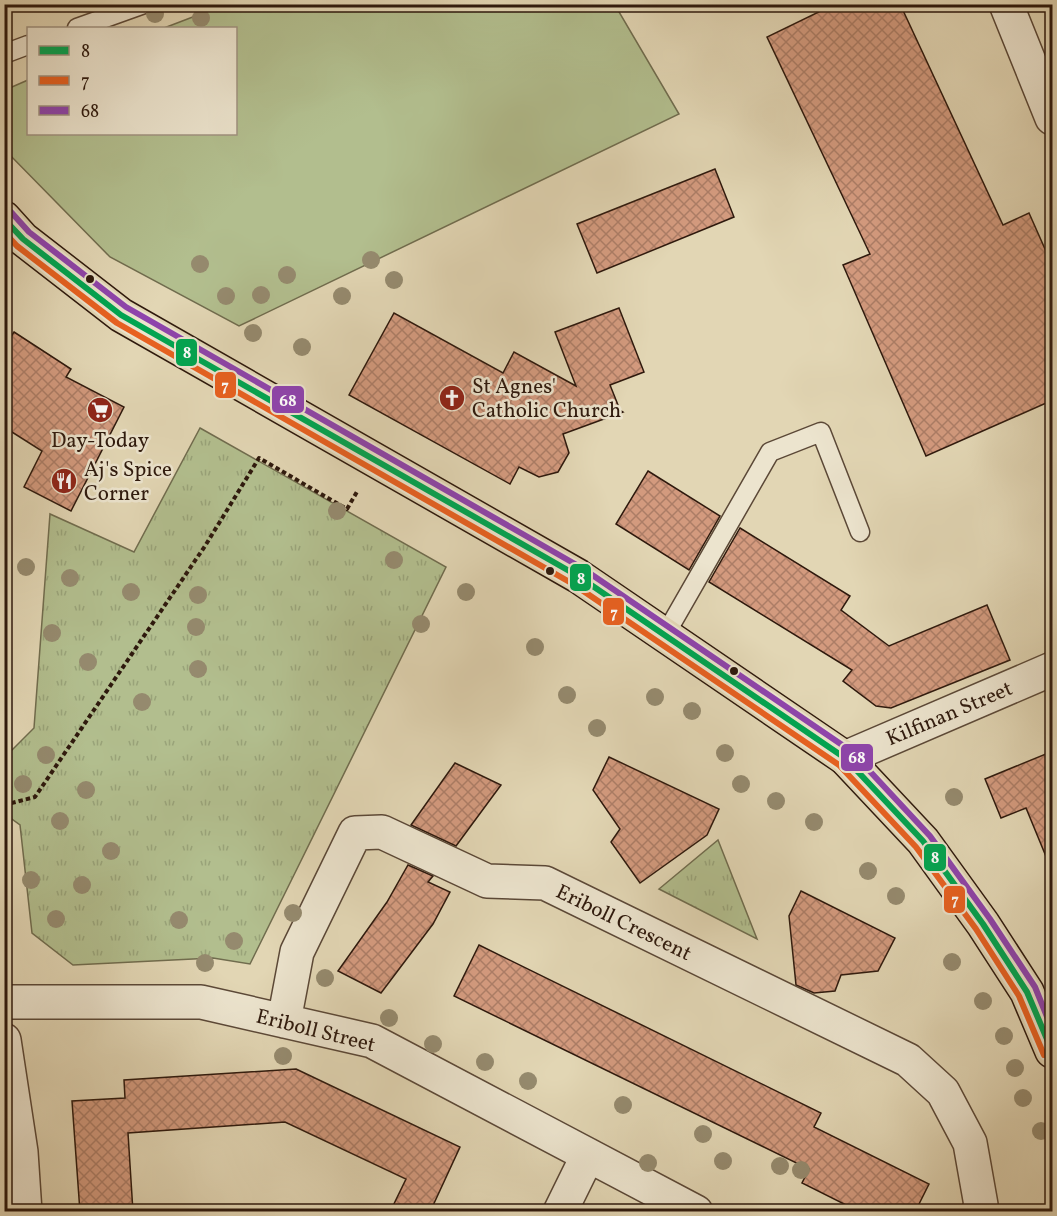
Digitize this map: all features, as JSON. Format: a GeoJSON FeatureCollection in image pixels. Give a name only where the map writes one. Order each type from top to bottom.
{"type":"FeatureCollection","features":[{"type":"Feature","properties":{"kind":"main road"},"geometry":{"type":"LineString","coordinates":[[4,218],[24,239],[121,315],[578,576],[845,758],[923,841],[983,924],[1027,992],[1053,1051]]}},
{"type":"Feature","properties":{"kind":"street"},"geometry":{"type":"LineString","coordinates":[[1006,4],[1053,118]]}},
{"type":"Feature","properties":{"kind":"street","name":"Kilfinan Street"},"geometry":{"type":"LineString","coordinates":[[845,758],[1053,669]]}},
{"type":"Feature","properties":{"kind":"street","name":"Eriboll Crescent"},"geometry":{"type":"LineString","coordinates":[[284,1021],[297,952],[355,833],[382,832],[487,881],[545,883],[908,1060],[943,1092],[970,1143],[981,1205],[978,1212]]}},
{"type":"Feature","properties":{"kind":"street","name":"Eriboll Street"},"geometry":{"type":"LineString","coordinates":[[4,1002],[201,1002],[372,1041],[696,1212]]}},
{"type":"Feature","properties":{"kind":"street"},"geometry":{"type":"LineString","coordinates":[[4,1040],[13,1152],[25,1212]]}},
{"type":"Feature","properties":{"kind":"street"},"geometry":{"type":"LineString","coordinates":[[560,1212],[588,1155]]}},
{"type":"Feature","properties":{"kind":"lane"},"geometry":{"type":"LineString","coordinates":[[80,27],[144,4]]}},
{"type":"Feature","properties":{"kind":"lane"},"geometry":{"type":"LineString","coordinates":[[4,54],[27,45]]}},
{"type":"Feature","properties":{"kind":"lane"},"geometry":{"type":"LineString","coordinates":[[665,635],[770,452],[821,432],[860,532]]}},
{"type":"Feature","properties":{"kind":"path"},"geometry":{"type":"LineString","coordinates":[[4,805],[35,797],[206,546],[259,458],[347,509],[375,458]]}},
{"type":"Feature","properties":{"kind":"green space"},"geometry":{"type":"Polygon","coordinates":[[[224,5],[615,5],[679,114],[239,326],[110,257],[4,149],[5,90],[27,80],[27,135],[237,135],[237,27],[167,27],[224,5]]]}},
{"type":"Feature","properties":{"kind":"green space"},"geometry":{"type":"Polygon","coordinates":[[[200,428],[446,567],[250,964],[213,958],[73,965],[32,933],[20,825],[5,814],[5,757],[34,728],[50,514],[134,552],[200,428]]]}},
{"type":"Feature","properties":{"kind":"green space"},"geometry":{"type":"Polygon","coordinates":[[[718,840],[757,939],[659,889],[718,840]]]}},
{"type":"Feature","properties":{"kind":"building"},"geometry":{"type":"Polygon","coordinates":[[[835,4],[900,4],[1003,225],[1029,213],[1053,267],[1053,400],[926,456],[843,265],[870,254],[767,37],[835,4]]]}},
{"type":"Feature","properties":{"kind":"building"},"geometry":{"type":"Polygon","coordinates":[[[715,169],[734,217],[597,273],[577,224],[715,169]]]}},
{"type":"Feature","properties":{"kind":"building","name":"St Agnes' Catholic Church"},"geometry":{"type":"Polygon","coordinates":[[[619,308],[644,372],[610,385],[620,410],[623,412],[563,434],[569,453],[558,472],[539,477],[519,467],[510,484],[349,395],[394,313],[503,373],[514,352],[576,386],[555,332],[619,308]]]}},
{"type":"Feature","properties":{"kind":"building"},"geometry":{"type":"Polygon","coordinates":[[[14,332],[71,369],[66,377],[124,407],[71,511],[24,487],[42,451],[4,427],[4,347],[14,332]]]}},
{"type":"Feature","properties":{"kind":"building"},"geometry":{"type":"Polygon","coordinates":[[[648,471],[720,516],[689,570],[616,524],[648,471]]]}},
{"type":"Feature","properties":{"kind":"building"},"geometry":{"type":"Polygon","coordinates":[[[740,528],[850,596],[841,610],[889,646],[987,605],[1010,660],[891,708],[876,706],[843,681],[852,670],[709,582],[740,528]]]}},
{"type":"Feature","properties":{"kind":"building"},"geometry":{"type":"Polygon","coordinates":[[[1053,751],[1052,871],[1026,808],[1001,818],[985,779],[1053,751]]]}},
{"type":"Feature","properties":{"kind":"building"},"geometry":{"type":"Polygon","coordinates":[[[609,757],[719,809],[707,835],[640,883],[611,842],[620,829],[593,790],[609,757]]]}},
{"type":"Feature","properties":{"kind":"building"},"geometry":{"type":"Polygon","coordinates":[[[455,763],[501,785],[456,846],[411,825],[455,763]]]}},
{"type":"Feature","properties":{"kind":"building"},"geometry":{"type":"Polygon","coordinates":[[[408,865],[433,876],[428,882],[450,892],[433,924],[381,993],[338,971],[387,902],[408,865]]]}},
{"type":"Feature","properties":{"kind":"building"},"geometry":{"type":"Polygon","coordinates":[[[801,891],[895,938],[878,971],[841,975],[835,991],[814,993],[796,985],[789,916],[801,891]]]}},
{"type":"Feature","properties":{"kind":"building"},"geometry":{"type":"Polygon","coordinates":[[[479,945],[821,1113],[814,1127],[929,1184],[915,1212],[860,1212],[802,1183],[809,1169],[454,996],[479,945]]]}},
{"type":"Feature","properties":{"kind":"building"},"geometry":{"type":"Polygon","coordinates":[[[296,1069],[460,1147],[430,1212],[390,1212],[406,1179],[285,1122],[128,1133],[133,1212],[80,1212],[72,1101],[125,1098],[124,1080],[296,1069]]]}},
{"type":"Feature","properties":{"kind":"transit line","name":"68"},"geometry":{"type":"LineString","coordinates":[[11,212],[29,232],[126,307],[582,568],[851,751],[930,836],[990,919],[1035,987],[1052,1029]]}},
{"type":"Feature","properties":{"kind":"transit line","name":"8"},"geometry":{"type":"LineString","coordinates":[[4,219],[23,239],[121,315],[578,576],[845,758],[923,841],[983,924],[1027,992],[1052,1051]]}},
{"type":"Feature","properties":{"kind":"transit line","name":"7"},"geometry":{"type":"LineString","coordinates":[[4,232],[17,246],[117,323],[573,584],[839,765],[916,847],[976,929],[1019,996],[1044,1055]]}},
{"type":"Feature","properties":{"kind":"place","name":"St Agnes' Catholic Church"},"geometry":{"type":"Point","coordinates":[452,398]}},
{"type":"Feature","properties":{"kind":"place","name":"Day-Today"},"geometry":{"type":"Point","coordinates":[100,410]}},
{"type":"Feature","properties":{"kind":"place","name":"Aj's Spice Corner"},"geometry":{"type":"Point","coordinates":[64,481]}}]}
